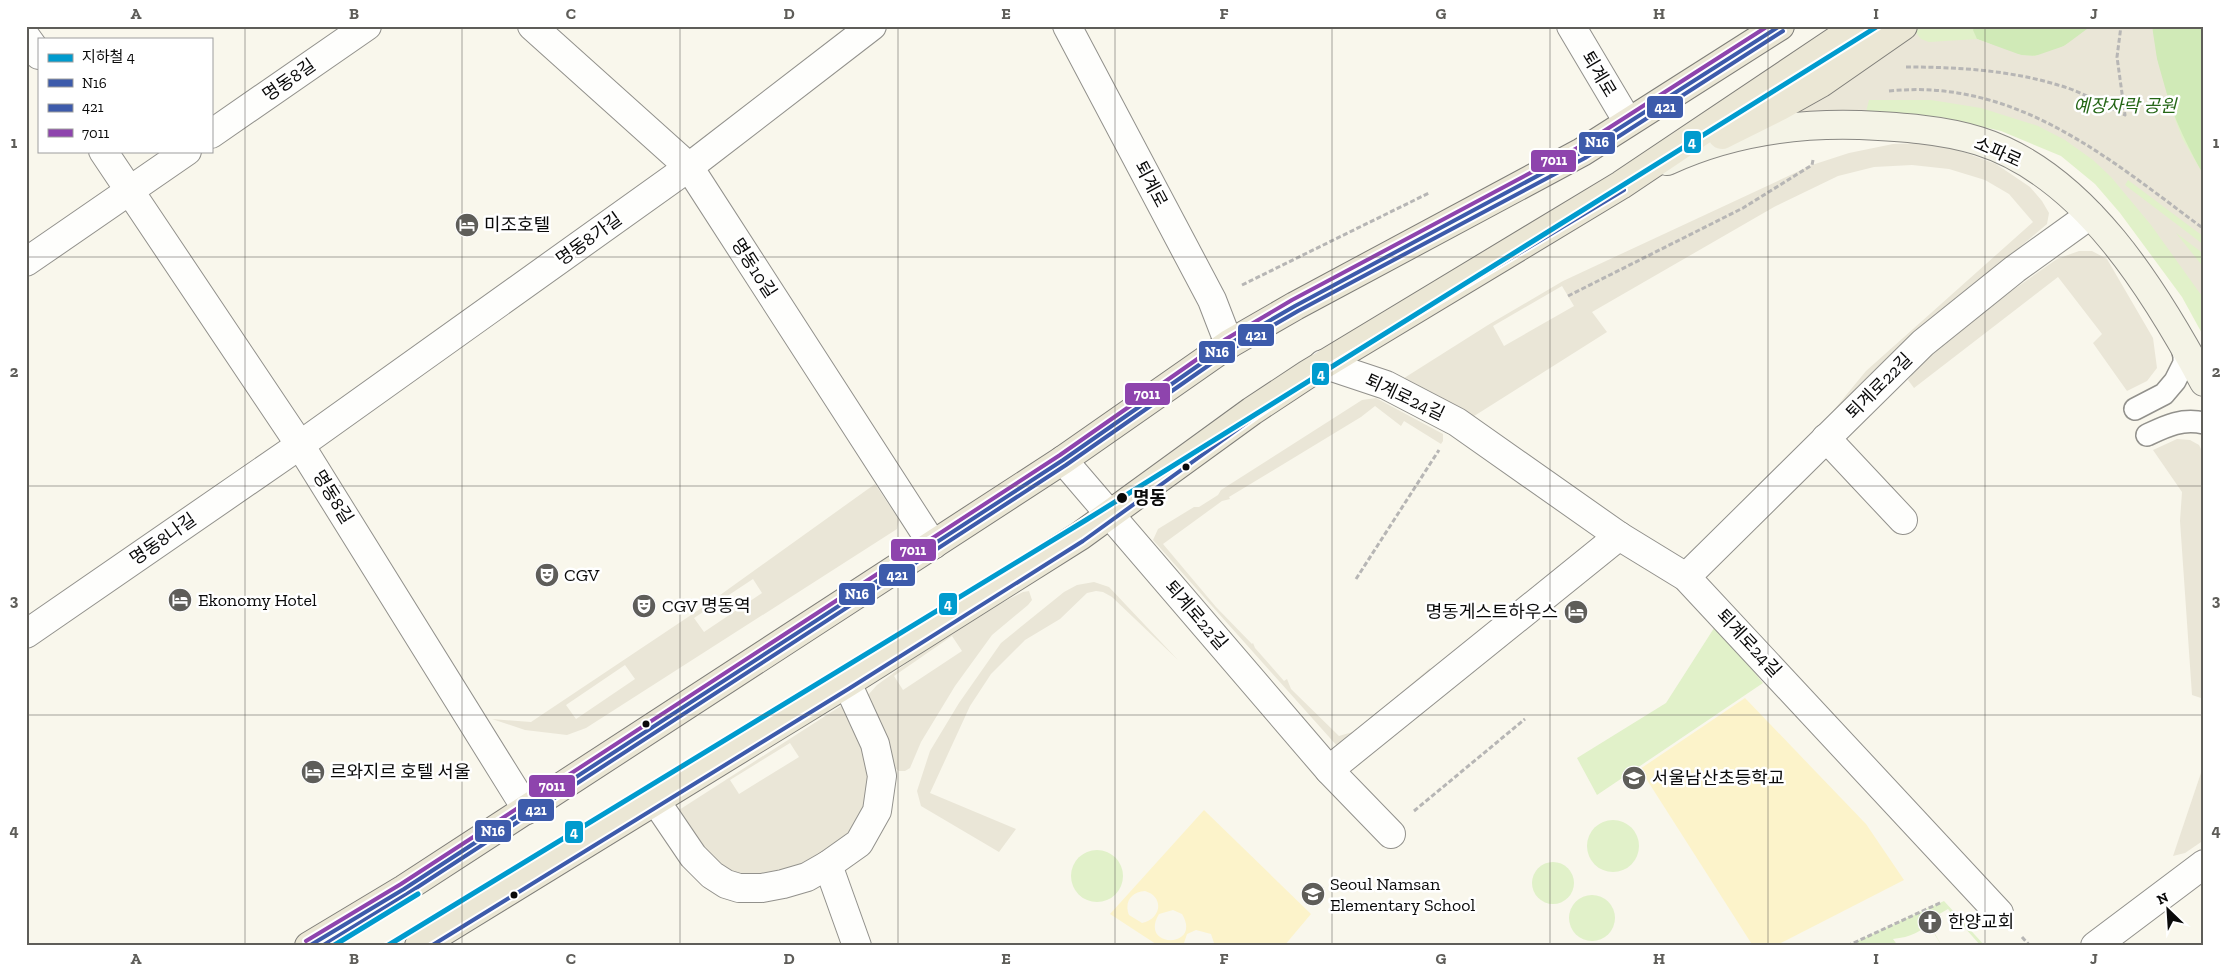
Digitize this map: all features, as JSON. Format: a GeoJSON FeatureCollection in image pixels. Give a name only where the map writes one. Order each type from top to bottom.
{"type":"FeatureCollection","features":[{"type":"Feature","properties":{"kind":"main road"},"geometry":{"type":"LineString","coordinates":[[1582,152],[1628,122],[1748,26]]}},
{"type":"Feature","properties":{"kind":"main road"},"geometry":{"type":"LineString","coordinates":[[310,946],[404,889],[527,810],[1063,460],[1229,344],[1295,306],[1582,152],[1780,26]]}},
{"type":"Feature","properties":{"kind":"main road"},"geometry":{"type":"LineString","coordinates":[[430,943],[655,800],[847,683],[1080,536],[1252,411],[1323,364],[1621,186],[1858,26]]}},
{"type":"Feature","properties":{"kind":"main road"},"geometry":{"type":"LineString","coordinates":[[1689,151],[1780,106],[1821,82],[1903,26]]}},
{"type":"Feature","properties":{"kind":"street","name":"명동8길"},"geometry":{"type":"LineString","coordinates":[[212,133],[367,26]]}},
{"type":"Feature","properties":{"kind":"street","name":"명동10길"},"geometry":{"type":"LineString","coordinates":[[532,26],[689,167],[933,545]]}},
{"type":"Feature","properties":{"kind":"street","name":"명동8가길"},"geometry":{"type":"LineString","coordinates":[[300,445],[689,167],[872,26]]}},
{"type":"Feature","properties":{"kind":"street","name":"퇴계로"},"geometry":{"type":"LineString","coordinates":[[1067,26],[1212,300],[1229,344]]}},
{"type":"Feature","properties":{"kind":"street","name":"퇴계로"},"geometry":{"type":"LineString","coordinates":[[1571,26],[1628,122]]}},
{"type":"Feature","properties":{"kind":"street"},"geometry":{"type":"LineString","coordinates":[[26,36],[38,54]]}},
{"type":"Feature","properties":{"kind":"street","name":"소파로"},"geometry":{"type":"LineString","coordinates":[[1621,186],[1689,151],[1760,131],[1819,125],[1900,127],[1951,134],[1981,142],[2038,171],[2064,189],[2090,215],[2113,240],[2147,287],[2180,338],[2204,382]]}},
{"type":"Feature","properties":{"kind":"street","name":"명동8길"},"geometry":{"type":"LineString","coordinates":[[104,152],[300,445],[527,810]]}},
{"type":"Feature","properties":{"kind":"street"},"geometry":{"type":"LineString","coordinates":[[26,262],[186,152]]}},
{"type":"Feature","properties":{"kind":"street","name":"퇴계로22길"},"geometry":{"type":"LineString","coordinates":[[1686,577],[1923,343],[2015,269],[2090,215]]}},
{"type":"Feature","properties":{"kind":"street","name":"퇴계로24길"},"geometry":{"type":"LineString","coordinates":[[1323,364],[1386,385],[1457,422],[1619,536],[1686,577],[1999,913]]}},
{"type":"Feature","properties":{"kind":"street"},"geometry":{"type":"LineString","coordinates":[[1826,438],[1902,520]]}},
{"type":"Feature","properties":{"kind":"street","name":"명동8나길"},"geometry":{"type":"LineString","coordinates":[[26,634],[300,445]]}},
{"type":"Feature","properties":{"kind":"street","name":"퇴계로22길"},"geometry":{"type":"LineString","coordinates":[[1063,460],[1329,770],[1391,834]]}},
{"type":"Feature","properties":{"kind":"street"},"geometry":{"type":"LineString","coordinates":[[1329,770],[1619,536]]}},
{"type":"Feature","properties":{"kind":"street"},"geometry":{"type":"LineString","coordinates":[[655,800],[693,856],[712,875],[726,884],[739,888],[762,888],[807,878],[859,843],[877,811],[882,776],[874,744],[847,683]]}},
{"type":"Feature","properties":{"kind":"street"},"geometry":{"type":"LineString","coordinates":[[2095,946],[2204,864]]}},
{"type":"Feature","properties":{"kind":"street"},"geometry":{"type":"LineString","coordinates":[[828,865],[857,946]]}},
{"type":"Feature","properties":{"kind":"lane"},"geometry":{"type":"LineString","coordinates":[[2135,409],[2164,394],[2175,381],[2184,363],[2180,338]]}},
{"type":"Feature","properties":{"kind":"lane"},"geometry":{"type":"LineString","coordinates":[[2147,435],[2174,422],[2191,421],[2204,423]]}},
{"type":"Feature","properties":{"kind":"path"},"geometry":{"type":"LineString","coordinates":[[1901,67],[1973,70],[2020,76],[2060,85],[2125,115],[2117,57],[2122,26]]}},
{"type":"Feature","properties":{"kind":"path"},"geometry":{"type":"LineString","coordinates":[[1568,296],[1743,208],[1812,165],[1819,125]]}},
{"type":"Feature","properties":{"kind":"path"},"geometry":{"type":"LineString","coordinates":[[2130,174],[2204,230]]}},
{"type":"Feature","properties":{"kind":"path"},"geometry":{"type":"LineString","coordinates":[[1212,300],[1436,189]]}},
{"type":"Feature","properties":{"kind":"path","name":"퇴계로24길"},"geometry":{"type":"LineString","coordinates":[[1356,579],[1457,422]]}},
{"type":"Feature","properties":{"kind":"path"},"geometry":{"type":"LineString","coordinates":[[1391,834],[1404,820],[1525,719]]}},
{"type":"Feature","properties":{"kind":"path"},"geometry":{"type":"LineString","coordinates":[[1847,946],[1944,901],[1972,884]]}},
{"type":"Feature","properties":{"kind":"green space","name":"예장자락 공원"},"geometry":{"type":"Polygon","coordinates":[[[1916,26],[2204,26],[2204,337],[2182,297],[2120,213],[2095,184],[2061,156],[2001,131],[1941,117],[1848,110],[1826,111],[1916,26]]]}},
{"type":"Feature","properties":{"kind":"green space"},"geometry":{"type":"Polygon","coordinates":[[[1975,26],[2091,26],[2068,44],[2041,55],[2031,56],[2011,52],[1977,39],[1973,30],[1975,26]]]}},
{"type":"Feature","properties":{"kind":"green space"},"geometry":{"type":"Polygon","coordinates":[[[2152,26],[2204,26],[2204,176],[2185,141],[2163,85],[2154,46],[2152,26]]]}},
{"type":"Feature","properties":{"kind":"green space"},"geometry":{"type":"Polygon","coordinates":[[[1716,625],[1763,683],[1597,795],[1577,758],[1666,703],[1716,625]]]}},
{"type":"Feature","properties":{"kind":"green space"},"geometry":{"type":"Polygon","coordinates":[[[1608,820],[1618,820],[1627,824],[1635,832],[1639,846],[1635,860],[1627,868],[1618,872],[1608,872],[1599,868],[1591,860],[1587,851],[1587,841],[1591,832],[1599,824],[1608,820]]]}},
{"type":"Feature","properties":{"kind":"green space"},"geometry":{"type":"Polygon","coordinates":[[[1092,850],[1102,850],[1111,854],[1119,862],[1123,876],[1119,890],[1111,898],[1102,902],[1092,902],[1083,898],[1075,890],[1071,881],[1071,871],[1075,862],[1083,854],[1092,850]]]}},
{"type":"Feature","properties":{"kind":"green space"},"geometry":{"type":"Polygon","coordinates":[[[1553,862],[1568,868],[1574,883],[1568,898],[1553,904],[1538,898],[1532,883],[1538,868],[1553,862]]]}},
{"type":"Feature","properties":{"kind":"green space"},"geometry":{"type":"Polygon","coordinates":[[[1588,895],[1596,895],[1605,899],[1611,905],[1615,918],[1611,931],[1605,937],[1596,941],[1588,941],[1579,937],[1573,931],[1569,922],[1569,914],[1573,905],[1579,899],[1588,895]]]}},
{"type":"Feature","properties":{"kind":"green space"},"geometry":{"type":"Polygon","coordinates":[[[1944,901],[1985,946],[1981,946],[1948,909],[1934,917],[1935,934],[1942,946],[1935,935],[1933,920],[1915,933],[1893,939],[1898,946],[1847,946],[1944,901]]]}},
{"type":"Feature","properties":{"kind":"sand"},"geometry":{"type":"Polygon","coordinates":[[[1745,698],[1866,824],[1904,880],[1775,946],[1753,946],[1640,769],[1745,698]]]}},
{"type":"Feature","properties":{"kind":"sand"},"geometry":{"type":"Polygon","coordinates":[[[1204,810],[1311,914],[1284,946],[1215,946],[1211,934],[1196,930],[1187,934],[1183,946],[1159,946],[1110,914],[1204,810]],[[1145,891],[1132,896],[1127,906],[1129,915],[1142,923],[1153,917],[1157,913],[1158,908],[1156,898],[1145,891]],[[1173,910],[1159,914],[1155,925],[1157,934],[1163,939],[1178,939],[1184,934],[1186,925],[1182,914],[1173,910]]]}},
{"type":"Feature","properties":{"kind":"shaded area","name":"예장자락 공원"},"geometry":{"type":"Polygon","coordinates":[[[2091,26],[2152,26],[2157,59],[2170,105],[2182,138],[2204,176],[2204,237],[2128,180],[2125,185],[2204,245],[2204,254],[2176,233],[2204,268],[2204,299],[2151,225],[2111,177],[2093,160],[2065,140],[2038,126],[1981,108],[1931,100],[1869,100],[1866,112],[1848,110],[1792,115],[1913,29],[1921,39],[1929,42],[1977,39],[2021,55],[2035,56],[2064,46],[2091,26]]]}},
{"type":"Feature","properties":{"kind":"shaded area"},"geometry":{"type":"Polygon","coordinates":[[[1923,143],[1950,147],[1996,164],[2030,187],[2042,201],[2049,213],[2047,224],[1871,374],[1828,417],[1866,371],[2033,222],[2009,194],[1985,180],[1949,169],[1912,165],[1874,167],[1838,176],[1774,207],[1592,312],[1607,332],[1471,418],[1401,380],[1488,325],[1563,281],[1812,165],[1849,153],[1893,144],[1923,143]],[[1562,286],[1493,326],[1504,346],[1574,306],[1562,286]]]}},
{"type":"Feature","properties":{"kind":"shaded area"},"geometry":{"type":"Polygon","coordinates":[[[2079,251],[2092,251],[2107,259],[2153,338],[2157,368],[2147,381],[2127,391],[2093,343],[2102,334],[2058,277],[1914,388],[1908,380],[1924,357],[1952,333],[2057,259],[2079,251]]]}},
{"type":"Feature","properties":{"kind":"shaded area"},"geometry":{"type":"Polygon","coordinates":[[[1376,398],[1443,434],[1441,444],[1404,421],[1401,426],[1375,406],[1361,417],[1229,497],[1230,499],[1222,501],[1163,544],[1216,607],[1253,643],[1255,648],[1284,681],[1287,679],[1291,689],[1339,736],[1356,731],[1430,668],[1432,673],[1338,747],[1153,540],[1158,529],[1218,495],[1221,490],[1362,400],[1376,398]]]}},
{"type":"Feature","properties":{"kind":"shaded area"},"geometry":{"type":"Polygon","coordinates":[[[2177,439],[2190,440],[2199,445],[2204,455],[2204,699],[2192,695],[2180,521],[2182,492],[2153,450],[2177,439]]]}},
{"type":"Feature","properties":{"kind":"shaded area"},"geometry":{"type":"Polygon","coordinates":[[[875,484],[899,520],[897,529],[586,728],[567,735],[525,730],[492,719],[531,722],[709,603],[875,484]],[[753,579],[694,618],[704,632],[762,593],[753,579]],[[625,665],[566,705],[576,719],[635,679],[625,665]]]}},
{"type":"Feature","properties":{"kind":"shaded area"},"geometry":{"type":"Polygon","coordinates":[[[1094,582],[1109,587],[1178,660],[1112,597],[1103,592],[1096,591],[1087,593],[1060,619],[1025,640],[991,674],[970,706],[930,793],[1016,829],[999,852],[921,806],[917,791],[930,751],[959,703],[1001,643],[1064,592],[1077,585],[1094,582]]]}},
{"type":"Feature","properties":{"kind":"shaded area"},"geometry":{"type":"Polygon","coordinates":[[[1029,591],[1032,600],[992,635],[955,686],[921,742],[910,768],[905,771],[899,771],[893,767],[867,702],[869,694],[877,685],[959,625],[1023,592],[1029,591]],[[952,636],[894,676],[903,690],[962,651],[952,636]]]}},
{"type":"Feature","properties":{"kind":"shaded area"},"geometry":{"type":"Polygon","coordinates":[[[847,702],[856,706],[877,811],[828,865],[749,882],[718,872],[678,821],[679,810],[847,702]],[[790,743],[730,780],[739,794],[799,757],[790,743]]]}},
{"type":"Feature","properties":{"kind":"shaded area"},"geometry":{"type":"Polygon","coordinates":[[[2204,764],[2204,840],[2185,853],[2173,856],[2204,764]]]}},
{"type":"Feature","properties":{"kind":"metro line","name":"4"},"geometry":{"type":"LineString","coordinates":[[387,946],[1086,520],[1878,26]]}},
{"type":"Feature","properties":{"kind":"metro line","name":"4"},"geometry":{"type":"LineString","coordinates":[[333,946],[418,894]]}},
{"type":"Feature","properties":{"kind":"transit line","name":"7011"},"geometry":{"type":"LineString","coordinates":[[306,941],[401,884],[1060,455],[1226,339],[1292,300],[1579,147],[1768,26]]}},
{"type":"Feature","properties":{"kind":"transit line","name":"N16"},"geometry":{"type":"LineString","coordinates":[[309,946],[404,889],[1063,460],[1229,344],[1295,306],[1582,152],[1780,26]]}},
{"type":"Feature","properties":{"kind":"transit line","name":"421"},"geometry":{"type":"LineString","coordinates":[[322,946],[407,894],[1066,465],[1232,349],[1298,311],[1585,158],[1783,31]]}},
{"type":"Feature","properties":{"kind":"transit line","name":"421"},"geometry":{"type":"LineString","coordinates":[[431,946],[850,688],[1083,541],[1256,416],[1326,369],[1624,190]]}},
{"type":"Feature","properties":{"kind":"place","name":"미조호텔"},"geometry":{"type":"Point","coordinates":[467,225]}},
{"type":"Feature","properties":{"kind":"place","name":"명동"},"geometry":{"type":"Point","coordinates":[1122,498]}},
{"type":"Feature","properties":{"kind":"place","name":"CGV"},"geometry":{"type":"Point","coordinates":[547,575]}},
{"type":"Feature","properties":{"kind":"place","name":"Ekonomy Hotel"},"geometry":{"type":"Point","coordinates":[180,600]}},
{"type":"Feature","properties":{"kind":"place","name":"CGV 명동역"},"geometry":{"type":"Point","coordinates":[644,606]}},
{"type":"Feature","properties":{"kind":"place","name":"명동게스트하우스"},"geometry":{"type":"Point","coordinates":[1576,612]}},
{"type":"Feature","properties":{"kind":"place","name":"르와지르 호텔 서울"},"geometry":{"type":"Point","coordinates":[313,772]}},
{"type":"Feature","properties":{"kind":"place","name":"서울남산초등학교"},"geometry":{"type":"Point","coordinates":[1634,778]}},
{"type":"Feature","properties":{"kind":"place","name":"Seoul Namsan Elementary School"},"geometry":{"type":"Point","coordinates":[1313,894]}},
{"type":"Feature","properties":{"kind":"place","name":"한양교회"},"geometry":{"type":"Point","coordinates":[1930,922]}}]}
